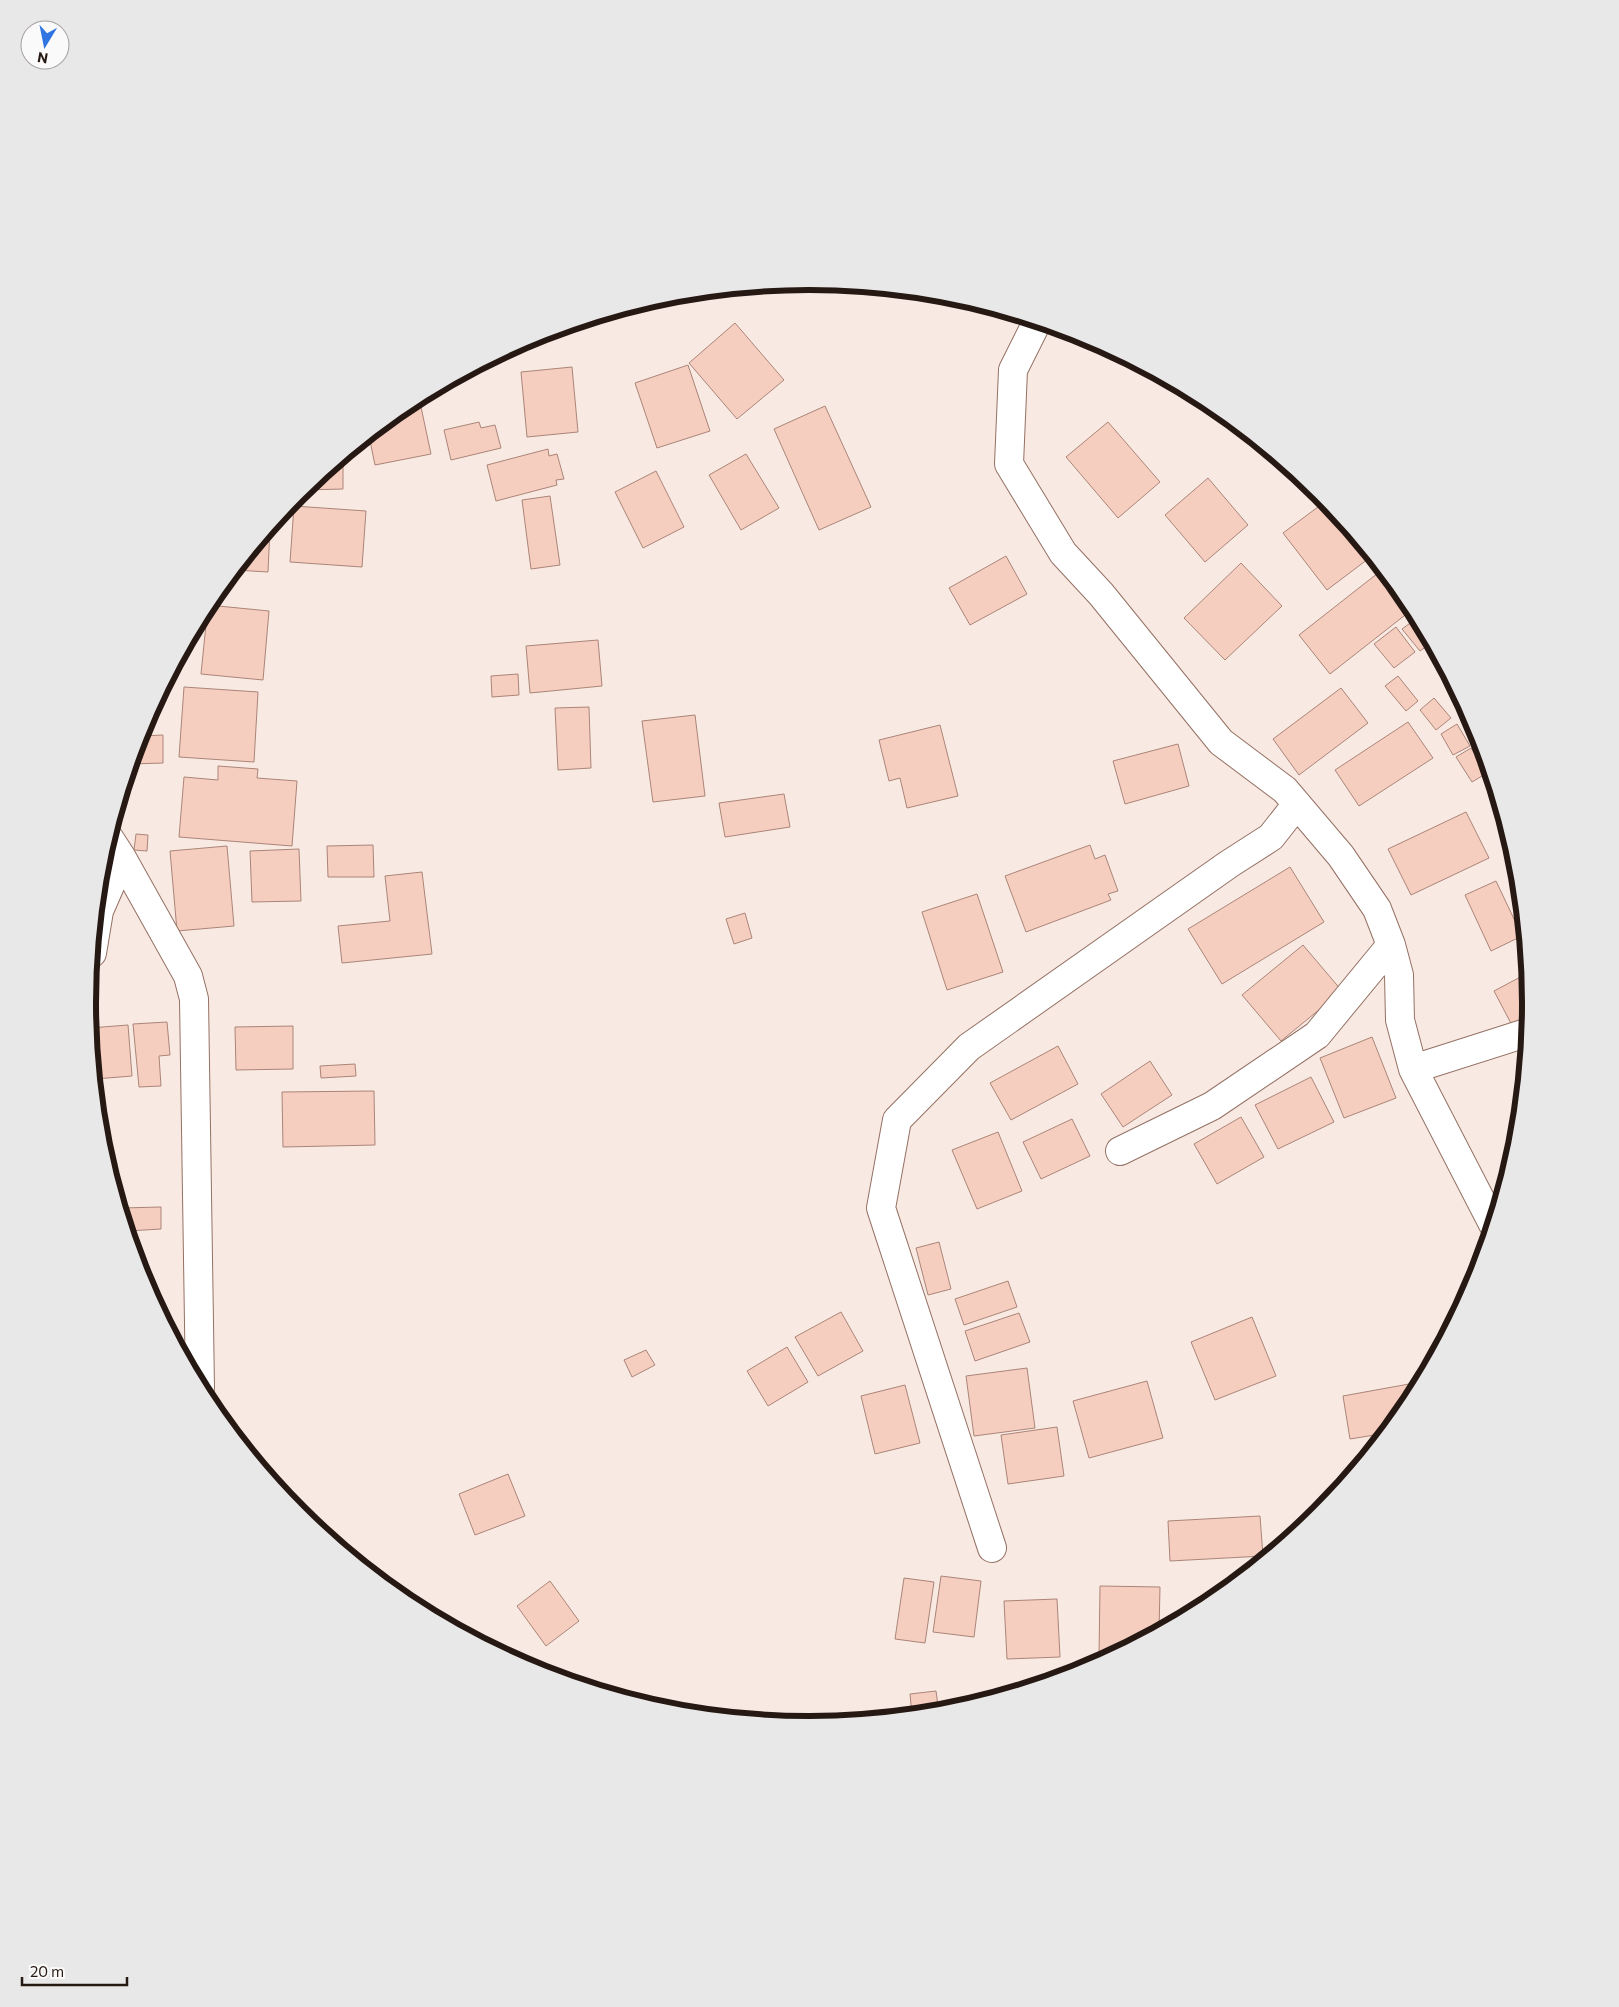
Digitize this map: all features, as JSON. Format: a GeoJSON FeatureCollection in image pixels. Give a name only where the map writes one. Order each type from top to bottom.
{"type":"FeatureCollection","features":[{"type":"Feature","properties":{"kind":"street"},"geometry":{"type":"LineString","coordinates":[[1035,327],[1013,370],[1009,464],[1063,553],[1101,594],[1221,742],[1286,790],[1341,856],[1376,909],[1391,946],[1399,975],[1400,1020],[1413,1069],[1490,1216]]}},
{"type":"Feature","properties":{"kind":"street"},"geometry":{"type":"LineString","coordinates":[[992,1548],[881,1208],[897,1120],[970,1047],[1221,870],[1271,837],[1297,804]]}},
{"type":"Feature","properties":{"kind":"street"},"geometry":{"type":"LineString","coordinates":[[107,883],[116,848]]}},
{"type":"Feature","properties":{"kind":"street"},"geometry":{"type":"LineString","coordinates":[[116,848],[188,976],[194,998],[200,1373]]}},
{"type":"Feature","properties":{"kind":"street"},"geometry":{"type":"LineString","coordinates":[[1120,1151],[1212,1106],[1317,1035],[1391,946]]}},
{"type":"Feature","properties":{"kind":"street"},"geometry":{"type":"LineString","coordinates":[[1413,1069],[1522,1034]]}},
{"type":"Feature","properties":{"kind":"building"},"geometry":{"type":"Polygon","coordinates":[[[735,323],[784,380],[737,419],[689,363],[735,323]]]}},
{"type":"Feature","properties":{"kind":"building"},"geometry":{"type":"Polygon","coordinates":[[[688,365],[710,431],[657,448],[635,383],[688,365]]]}},
{"type":"Feature","properties":{"kind":"building"},"geometry":{"type":"Polygon","coordinates":[[[572,367],[578,432],[527,437],[521,372],[572,367]]]}},
{"type":"Feature","properties":{"kind":"building"},"geometry":{"type":"Polygon","coordinates":[[[825,406],[871,507],[819,530],[774,429],[825,406]]]}},
{"type":"Feature","properties":{"kind":"building"},"geometry":{"type":"Polygon","coordinates":[[[421,407],[431,454],[375,465],[370,442],[416,408],[421,407]]]}},
{"type":"Feature","properties":{"kind":"building"},"geometry":{"type":"Polygon","coordinates":[[[479,422],[481,428],[495,425],[501,448],[451,460],[444,430],[479,422]]]}},
{"type":"Feature","properties":{"kind":"building"},"geometry":{"type":"Polygon","coordinates":[[[1108,422],[1160,482],[1118,518],[1066,457],[1108,422]]]}},
{"type":"Feature","properties":{"kind":"building"},"geometry":{"type":"Polygon","coordinates":[[[548,449],[549,456],[557,454],[564,479],[556,480],[557,485],[496,501],[487,465],[548,449]]]}},
{"type":"Feature","properties":{"kind":"building"},"geometry":{"type":"Polygon","coordinates":[[[746,454],[779,508],[741,530],[709,475],[746,454]]]}},
{"type":"Feature","properties":{"kind":"building"},"geometry":{"type":"Polygon","coordinates":[[[343,464],[343,489],[315,490],[343,464]]]}},
{"type":"Feature","properties":{"kind":"building"},"geometry":{"type":"Polygon","coordinates":[[[656,471],[684,527],[643,548],[615,492],[656,471]]]}},
{"type":"Feature","properties":{"kind":"building"},"geometry":{"type":"Polygon","coordinates":[[[1208,478],[1248,525],[1205,562],[1165,515],[1208,478]]]}},
{"type":"Feature","properties":{"kind":"building"},"geometry":{"type":"Polygon","coordinates":[[[550,496],[560,565],[531,569],[522,500],[550,496]]]}},
{"type":"Feature","properties":{"kind":"building"},"geometry":{"type":"Polygon","coordinates":[[[1320,505],[1367,560],[1327,590],[1283,533],[1320,505]]]}},
{"type":"Feature","properties":{"kind":"building"},"geometry":{"type":"Polygon","coordinates":[[[298,506],[366,511],[362,567],[290,562],[294,511],[298,506]]]}},
{"type":"Feature","properties":{"kind":"building"},"geometry":{"type":"Polygon","coordinates":[[[270,537],[268,572],[243,570],[270,537]]]}},
{"type":"Feature","properties":{"kind":"building"},"geometry":{"type":"Polygon","coordinates":[[[1006,556],[1027,594],[970,625],[949,588],[1006,556]]]}},
{"type":"Feature","properties":{"kind":"building"},"geometry":{"type":"Polygon","coordinates":[[[1241,563],[1282,606],[1225,660],[1184,618],[1241,563]]]}},
{"type":"Feature","properties":{"kind":"building"},"geometry":{"type":"Polygon","coordinates":[[[1378,573],[1407,614],[1330,674],[1299,635],[1378,573]]]}},
{"type":"Feature","properties":{"kind":"building"},"geometry":{"type":"Polygon","coordinates":[[[217,606],[269,611],[263,680],[201,674],[206,623],[217,606]]]}},
{"type":"Feature","properties":{"kind":"building"},"geometry":{"type":"Polygon","coordinates":[[[1412,622],[1427,646],[1420,651],[1402,629],[1412,622]]]}},
{"type":"Feature","properties":{"kind":"building"},"geometry":{"type":"Polygon","coordinates":[[[1396,627],[1415,652],[1394,668],[1374,644],[1396,627]]]}},
{"type":"Feature","properties":{"kind":"building"},"geometry":{"type":"Polygon","coordinates":[[[598,640],[602,686],[530,693],[526,646],[598,640]]]}},
{"type":"Feature","properties":{"kind":"building"},"geometry":{"type":"Polygon","coordinates":[[[518,674],[519,695],[492,697],[491,676],[518,674]]]}},
{"type":"Feature","properties":{"kind":"building"},"geometry":{"type":"Polygon","coordinates":[[[1398,676],[1418,701],[1406,711],[1385,686],[1398,676]]]}},
{"type":"Feature","properties":{"kind":"building"},"geometry":{"type":"Polygon","coordinates":[[[184,687],[258,692],[254,762],[179,757],[184,687]]]}},
{"type":"Feature","properties":{"kind":"building"},"geometry":{"type":"Polygon","coordinates":[[[1341,688],[1368,723],[1299,775],[1273,739],[1341,688]]]}},
{"type":"Feature","properties":{"kind":"building"},"geometry":{"type":"Polygon","coordinates":[[[1434,698],[1451,718],[1436,730],[1420,710],[1434,698]]]}},
{"type":"Feature","properties":{"kind":"building"},"geometry":{"type":"Polygon","coordinates":[[[589,707],[591,768],[558,770],[555,708],[589,707]]]}},
{"type":"Feature","properties":{"kind":"building"},"geometry":{"type":"Polygon","coordinates":[[[695,715],[705,796],[653,802],[642,721],[695,715]]]}},
{"type":"Feature","properties":{"kind":"building"},"geometry":{"type":"Polygon","coordinates":[[[1408,722],[1433,758],[1359,806],[1335,770],[1408,722]]]}},
{"type":"Feature","properties":{"kind":"building"},"geometry":{"type":"Polygon","coordinates":[[[1457,724],[1470,746],[1453,755],[1441,734],[1457,724]]]}},
{"type":"Feature","properties":{"kind":"building"},"geometry":{"type":"Polygon","coordinates":[[[940,725],[958,796],[907,808],[900,778],[889,781],[879,740],[940,725]]]}},
{"type":"Feature","properties":{"kind":"building"},"geometry":{"type":"Polygon","coordinates":[[[163,735],[163,763],[138,764],[149,736],[163,735]]]}},
{"type":"Feature","properties":{"kind":"building"},"geometry":{"type":"Polygon","coordinates":[[[1178,744],[1189,786],[1125,804],[1113,761],[1178,744]]]}},
{"type":"Feature","properties":{"kind":"building"},"geometry":{"type":"Polygon","coordinates":[[[1471,748],[1485,774],[1472,782],[1456,757],[1471,748]]]}},
{"type":"Feature","properties":{"kind":"building"},"geometry":{"type":"Polygon","coordinates":[[[218,766],[258,769],[257,778],[297,781],[292,846],[179,837],[184,777],[218,780],[218,766]]]}},
{"type":"Feature","properties":{"kind":"building"},"geometry":{"type":"Polygon","coordinates":[[[784,794],[790,827],[725,837],[719,803],[784,794]]]}},
{"type":"Feature","properties":{"kind":"building"},"geometry":{"type":"Polygon","coordinates":[[[1466,812],[1489,858],[1411,895],[1388,849],[1466,812]]]}},
{"type":"Feature","properties":{"kind":"building"},"geometry":{"type":"Polygon","coordinates":[[[136,834],[148,835],[147,851],[134,850],[136,834]]]}},
{"type":"Feature","properties":{"kind":"building"},"geometry":{"type":"Polygon","coordinates":[[[373,845],[374,877],[328,877],[327,846],[373,845]]]}},
{"type":"Feature","properties":{"kind":"building"},"geometry":{"type":"Polygon","coordinates":[[[1090,845],[1095,859],[1105,855],[1118,891],[1108,894],[1111,900],[1026,932],[1005,876],[1090,845]]]}},
{"type":"Feature","properties":{"kind":"building"},"geometry":{"type":"Polygon","coordinates":[[[227,846],[234,926],[177,931],[170,851],[227,846]]]}},
{"type":"Feature","properties":{"kind":"building"},"geometry":{"type":"Polygon","coordinates":[[[299,849],[301,901],[252,902],[250,851],[299,849]]]}},
{"type":"Feature","properties":{"kind":"building"},"geometry":{"type":"Polygon","coordinates":[[[1290,867],[1324,922],[1222,984],[1188,929],[1290,867]]]}},
{"type":"Feature","properties":{"kind":"building"},"geometry":{"type":"Polygon","coordinates":[[[422,872],[432,954],[342,963],[338,926],[390,921],[385,876],[422,872]]]}},
{"type":"Feature","properties":{"kind":"building"},"geometry":{"type":"Polygon","coordinates":[[[1496,881],[1519,929],[1519,937],[1491,951],[1465,895],[1496,881]]]}},
{"type":"Feature","properties":{"kind":"building"},"geometry":{"type":"Polygon","coordinates":[[[977,894],[1003,972],[947,990],[922,912],[977,894]]]}},
{"type":"Feature","properties":{"kind":"building"},"geometry":{"type":"Polygon","coordinates":[[[745,913],[752,938],[734,944],[726,919],[745,913]]]}},
{"type":"Feature","properties":{"kind":"building"},"geometry":{"type":"Polygon","coordinates":[[[1303,945],[1342,991],[1281,1041],[1242,995],[1303,945]]]}},
{"type":"Feature","properties":{"kind":"building"},"geometry":{"type":"Polygon","coordinates":[[[1522,976],[1522,1027],[1515,1031],[1494,991],[1522,976]]]}},
{"type":"Feature","properties":{"kind":"building"},"geometry":{"type":"Polygon","coordinates":[[[167,1022],[170,1055],[159,1056],[161,1086],[139,1087],[133,1024],[167,1022]]]}},
{"type":"Feature","properties":{"kind":"building"},"geometry":{"type":"Polygon","coordinates":[[[128,1025],[132,1076],[100,1079],[97,1027],[128,1025]]]}},
{"type":"Feature","properties":{"kind":"building"},"geometry":{"type":"Polygon","coordinates":[[[293,1026],[293,1069],[236,1070],[235,1027],[293,1026]]]}},
{"type":"Feature","properties":{"kind":"building"},"geometry":{"type":"Polygon","coordinates":[[[1372,1037],[1396,1098],[1344,1118],[1320,1058],[1372,1037]]]}},
{"type":"Feature","properties":{"kind":"building"},"geometry":{"type":"Polygon","coordinates":[[[1058,1046],[1078,1084],[1011,1120],[990,1083],[1058,1046]]]}},
{"type":"Feature","properties":{"kind":"building"},"geometry":{"type":"Polygon","coordinates":[[[1150,1061],[1172,1095],[1123,1127],[1101,1094],[1150,1061]]]}},
{"type":"Feature","properties":{"kind":"building"},"geometry":{"type":"Polygon","coordinates":[[[355,1064],[356,1076],[321,1078],[320,1066],[355,1064]]]}},
{"type":"Feature","properties":{"kind":"building"},"geometry":{"type":"Polygon","coordinates":[[[1311,1077],[1334,1122],[1278,1149],[1255,1105],[1311,1077]]]}},
{"type":"Feature","properties":{"kind":"building"},"geometry":{"type":"Polygon","coordinates":[[[374,1091],[375,1145],[283,1147],[282,1092],[374,1091]]]}},
{"type":"Feature","properties":{"kind":"building"},"geometry":{"type":"Polygon","coordinates":[[[1241,1117],[1264,1157],[1217,1184],[1194,1144],[1241,1117]]]}},
{"type":"Feature","properties":{"kind":"building"},"geometry":{"type":"Polygon","coordinates":[[[1072,1119],[1090,1156],[1041,1179],[1023,1142],[1072,1119]]]}},
{"type":"Feature","properties":{"kind":"building"},"geometry":{"type":"Polygon","coordinates":[[[998,1132],[1022,1191],[977,1209],[952,1150],[998,1132]]]}},
{"type":"Feature","properties":{"kind":"building"},"geometry":{"type":"Polygon","coordinates":[[[161,1207],[161,1229],[133,1231],[127,1208],[161,1207]]]}},
{"type":"Feature","properties":{"kind":"building"},"geometry":{"type":"Polygon","coordinates":[[[939,1242],[951,1289],[928,1295],[916,1248],[939,1242]]]}},
{"type":"Feature","properties":{"kind":"building"},"geometry":{"type":"Polygon","coordinates":[[[1008,1281],[1017,1307],[964,1325],[955,1299],[1008,1281]]]}},
{"type":"Feature","properties":{"kind":"building"},"geometry":{"type":"Polygon","coordinates":[[[841,1312],[863,1351],[818,1376],[795,1337],[841,1312]]]}},
{"type":"Feature","properties":{"kind":"building"},"geometry":{"type":"Polygon","coordinates":[[[1019,1313],[1030,1342],[975,1361],[965,1331],[1019,1313]]]}},
{"type":"Feature","properties":{"kind":"building"},"geometry":{"type":"Polygon","coordinates":[[[1252,1317],[1276,1376],[1215,1400],[1191,1342],[1252,1317]]]}},
{"type":"Feature","properties":{"kind":"building"},"geometry":{"type":"Polygon","coordinates":[[[787,1347],[808,1382],[768,1406],[747,1371],[787,1347]]]}},
{"type":"Feature","properties":{"kind":"building"},"geometry":{"type":"Polygon","coordinates":[[[646,1350],[655,1365],[632,1377],[624,1360],[646,1350]]]}},
{"type":"Feature","properties":{"kind":"building"},"geometry":{"type":"Polygon","coordinates":[[[1027,1368],[1035,1428],[974,1436],[966,1376],[1027,1368]]]}},
{"type":"Feature","properties":{"kind":"building"},"geometry":{"type":"Polygon","coordinates":[[[1147,1381],[1163,1438],[1089,1458],[1073,1401],[1147,1381]]]}},
{"type":"Feature","properties":{"kind":"building"},"geometry":{"type":"Polygon","coordinates":[[[1409,1384],[1410,1389],[1378,1435],[1350,1439],[1343,1396],[1409,1384]]]}},
{"type":"Feature","properties":{"kind":"building"},"geometry":{"type":"Polygon","coordinates":[[[905,1385],[920,1443],[875,1454],[861,1396],[905,1385]]]}},
{"type":"Feature","properties":{"kind":"building"},"geometry":{"type":"Polygon","coordinates":[[[1057,1427],[1064,1476],[1008,1484],[1001,1435],[1057,1427]]]}},
{"type":"Feature","properties":{"kind":"building"},"geometry":{"type":"Polygon","coordinates":[[[508,1474],[525,1516],[475,1535],[459,1494],[508,1474]]]}},
{"type":"Feature","properties":{"kind":"building"},"geometry":{"type":"Polygon","coordinates":[[[1260,1516],[1263,1554],[1260,1556],[1170,1561],[1168,1521],[1260,1516]]]}},
{"type":"Feature","properties":{"kind":"building"},"geometry":{"type":"Polygon","coordinates":[[[941,1576],[981,1581],[974,1637],[933,1632],[941,1576]]]}},
{"type":"Feature","properties":{"kind":"building"},"geometry":{"type":"Polygon","coordinates":[[[904,1578],[934,1582],[925,1643],[895,1639],[904,1578]]]}},
{"type":"Feature","properties":{"kind":"building"},"geometry":{"type":"Polygon","coordinates":[[[550,1581],[579,1621],[546,1646],[517,1606],[550,1581]]]}},
{"type":"Feature","properties":{"kind":"building"},"geometry":{"type":"Polygon","coordinates":[[[1100,1586],[1160,1587],[1159,1625],[1099,1654],[1100,1586]]]}},
{"type":"Feature","properties":{"kind":"building"},"geometry":{"type":"Polygon","coordinates":[[[1057,1599],[1060,1657],[1007,1659],[1004,1601],[1057,1599]]]}},
{"type":"Feature","properties":{"kind":"building"},"geometry":{"type":"Polygon","coordinates":[[[936,1691],[938,1705],[911,1710],[910,1694],[936,1691]]]}}]}
